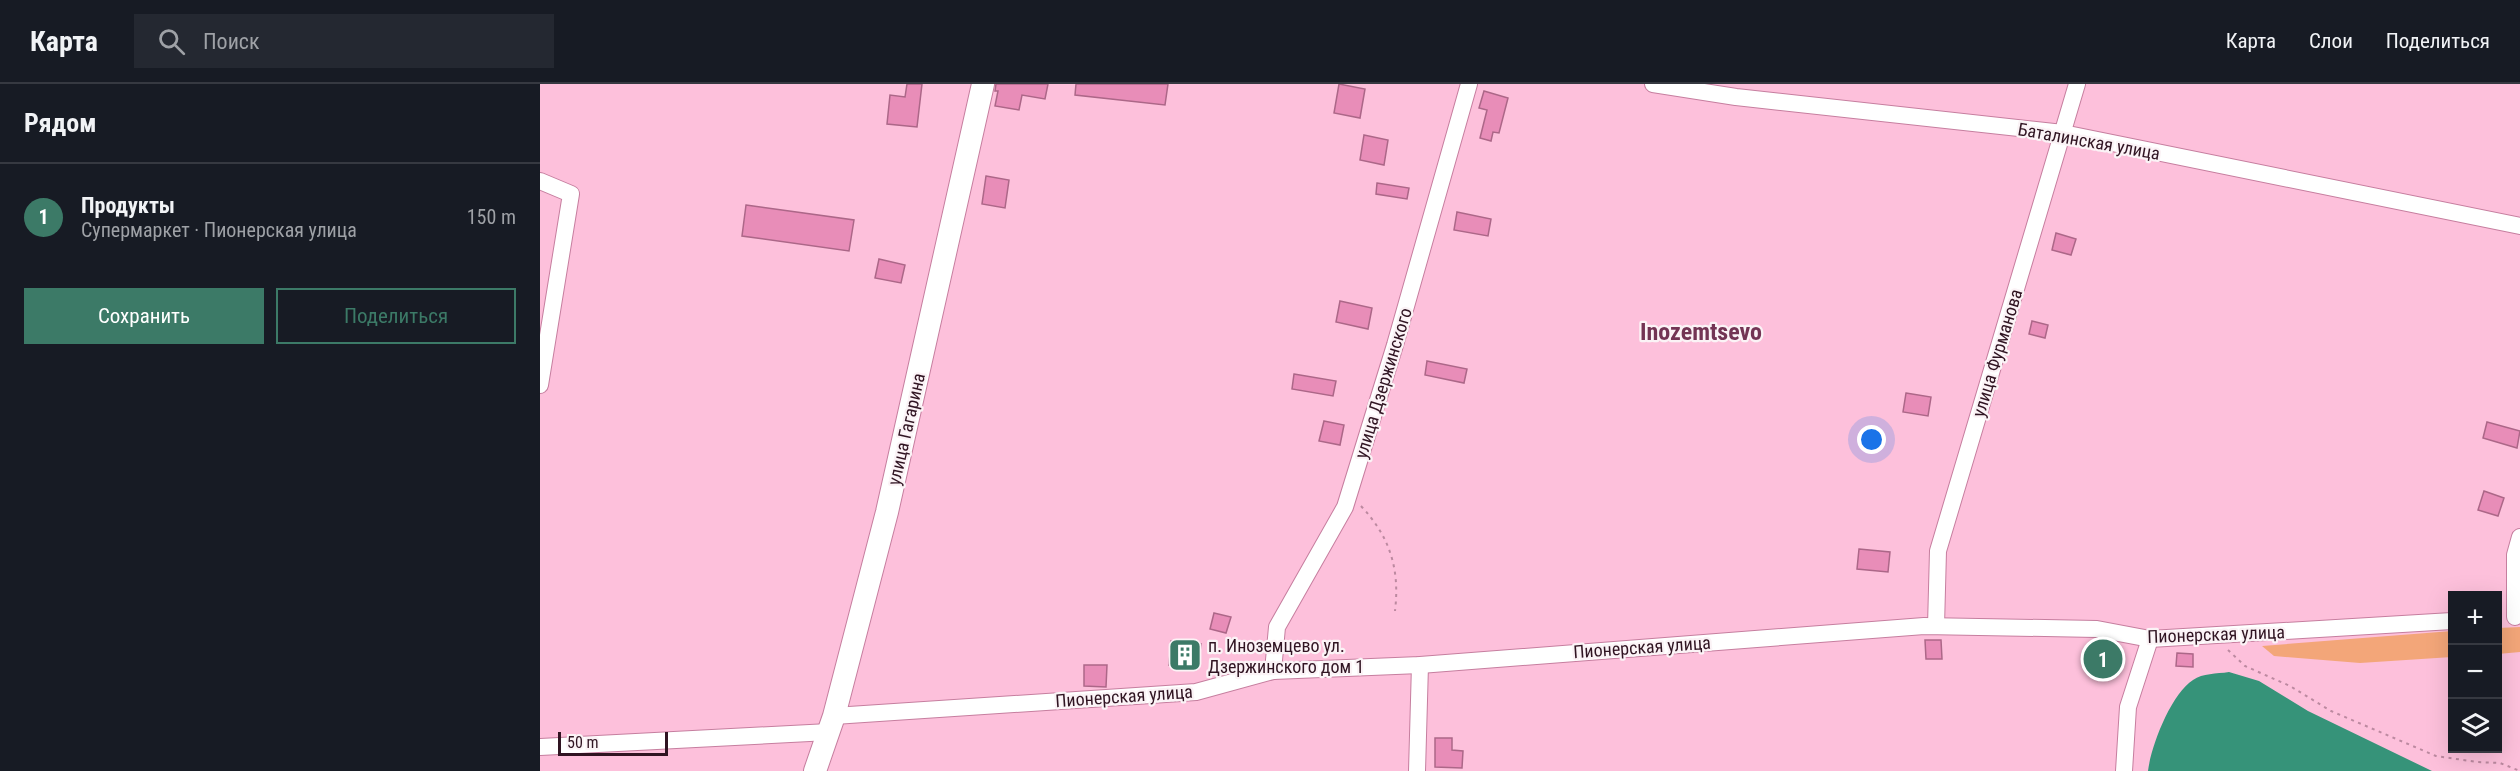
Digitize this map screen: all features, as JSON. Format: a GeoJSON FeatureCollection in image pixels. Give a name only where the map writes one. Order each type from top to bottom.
{"type":"FeatureCollection","features":[{"type":"Feature","properties":{"kind":"main road","name":"улица Гагарина"},"geometry":{"type":"LineString","coordinates":[[815,771],[831,724],[887,512],[983,84]]}},
{"type":"Feature","properties":{"kind":"street","name":"улица Дзержинского"},"geometry":{"type":"LineString","coordinates":[[1273,670],[1277,627],[1345,507],[1398,334],[1469,84]]}},
{"type":"Feature","properties":{"kind":"street","name":"Баталинская улица"},"geometry":{"type":"LineString","coordinates":[[1653,84],[1736,97],[2063,133],[2520,226]]}},
{"type":"Feature","properties":{"kind":"street","name":"улица Фурманова"},"geometry":{"type":"LineString","coordinates":[[1936,626],[1938,550],[2077,84]]}},
{"type":"Feature","properties":{"kind":"street"},"geometry":{"type":"LineString","coordinates":[[540,181],[571,194],[540,385]]}},
{"type":"Feature","properties":{"kind":"street"},"geometry":{"type":"LineString","coordinates":[[2502,618],[2517,617],[2515,555],[2520,537]]}},
{"type":"Feature","properties":{"kind":"street","name":"Пионерская улица"},"geometry":{"type":"LineString","coordinates":[[540,747],[1196,692],[1273,670],[1420,665],[1936,626],[2097,628],[2150,639],[2448,621]]}},
{"type":"Feature","properties":{"kind":"street"},"geometry":{"type":"LineString","coordinates":[[2124,771],[2128,707],[2150,639]]}},
{"type":"Feature","properties":{"kind":"street"},"geometry":{"type":"LineString","coordinates":[[1417,771],[1420,665]]}},
{"type":"Feature","properties":{"kind":"path"},"geometry":{"type":"LineString","coordinates":[[1349,492],[1378,524],[1387,545],[1396,571],[1395,611]]}},
{"type":"Feature","properties":{"kind":"path"},"geometry":{"type":"LineString","coordinates":[[2212,635],[2245,666],[2290,686],[2331,711],[2436,756],[2500,763],[2520,771]]}},
{"type":"Feature","properties":{"kind":"shaded area"},"geometry":{"type":"Polygon","coordinates":[[[2520,627],[2520,652],[2502,654],[2502,628],[2520,627]]]}},
{"type":"Feature","properties":{"kind":"shaded area"},"geometry":{"type":"Polygon","coordinates":[[[2448,631],[2448,657],[2360,663],[2274,656],[2262,646],[2448,631]]]}},
{"type":"Feature","properties":{"kind":"shaded area"},"geometry":{"type":"Polygon","coordinates":[[[2229,672],[2259,681],[2308,711],[2432,771],[2148,771],[2153,748],[2163,721],[2185,687],[2201,676],[2229,672]]]}},
{"type":"Feature","properties":{"kind":"building"},"geometry":{"type":"Polygon","coordinates":[[[907,84],[922,84],[917,127],[887,124],[890,95],[905,97],[907,84]]]}},
{"type":"Feature","properties":{"kind":"building"},"geometry":{"type":"Polygon","coordinates":[[[996,84],[1048,84],[1045,99],[1022,95],[1019,110],[995,106],[998,91],[995,91],[996,84]]]}},
{"type":"Feature","properties":{"kind":"building"},"geometry":{"type":"Polygon","coordinates":[[[1076,84],[1168,84],[1165,105],[1075,95],[1076,84]]]}},
{"type":"Feature","properties":{"kind":"building"},"geometry":{"type":"Polygon","coordinates":[[[1339,84],[1365,89],[1360,118],[1334,113],[1339,84]]]}},
{"type":"Feature","properties":{"kind":"building"},"geometry":{"type":"Polygon","coordinates":[[[1484,91],[1508,98],[1499,133],[1493,132],[1491,141],[1480,138],[1487,110],[1479,108],[1484,91]]]}},
{"type":"Feature","properties":{"kind":"building"},"geometry":{"type":"Polygon","coordinates":[[[1364,135],[1388,140],[1384,165],[1360,160],[1364,135]]]}},
{"type":"Feature","properties":{"kind":"building"},"geometry":{"type":"Polygon","coordinates":[[[986,176],[1009,180],[1005,208],[982,204],[986,176]]]}},
{"type":"Feature","properties":{"kind":"building"},"geometry":{"type":"Polygon","coordinates":[[[1377,183],[1409,188],[1407,199],[1376,194],[1377,183]]]}},
{"type":"Feature","properties":{"kind":"building"},"geometry":{"type":"Polygon","coordinates":[[[746,205],[854,220],[849,251],[742,236],[746,205]]]}},
{"type":"Feature","properties":{"kind":"building"},"geometry":{"type":"Polygon","coordinates":[[[1457,212],[1491,219],[1488,236],[1454,230],[1457,212]]]}},
{"type":"Feature","properties":{"kind":"building"},"geometry":{"type":"Polygon","coordinates":[[[2056,233],[2076,239],[2071,255],[2052,250],[2056,233]]]}},
{"type":"Feature","properties":{"kind":"building"},"geometry":{"type":"Polygon","coordinates":[[[879,259],[905,265],[901,283],[875,278],[879,259]]]}},
{"type":"Feature","properties":{"kind":"building"},"geometry":{"type":"Polygon","coordinates":[[[1340,301],[1372,308],[1368,329],[1336,322],[1340,301]]]}},
{"type":"Feature","properties":{"kind":"building"},"geometry":{"type":"Polygon","coordinates":[[[2032,321],[2048,325],[2045,338],[2029,334],[2032,321]]]}},
{"type":"Feature","properties":{"kind":"building"},"geometry":{"type":"Polygon","coordinates":[[[1427,361],[1467,369],[1464,383],[1425,375],[1427,361]]]}},
{"type":"Feature","properties":{"kind":"building"},"geometry":{"type":"Polygon","coordinates":[[[1294,374],[1336,381],[1333,396],[1292,389],[1294,374]]]}},
{"type":"Feature","properties":{"kind":"building"},"geometry":{"type":"Polygon","coordinates":[[[1906,393],[1931,397],[1928,416],[1903,412],[1906,393]]]}},
{"type":"Feature","properties":{"kind":"building"},"geometry":{"type":"Polygon","coordinates":[[[1324,421],[1344,425],[1340,445],[1319,441],[1324,421]]]}},
{"type":"Feature","properties":{"kind":"building"},"geometry":{"type":"Polygon","coordinates":[[[2487,422],[2520,431],[2517,448],[2483,438],[2487,422]]]}},
{"type":"Feature","properties":{"kind":"building"},"geometry":{"type":"Polygon","coordinates":[[[2484,491],[2504,498],[2498,516],[2478,510],[2484,491]]]}},
{"type":"Feature","properties":{"kind":"building"},"geometry":{"type":"Polygon","coordinates":[[[1859,549],[1890,552],[1888,572],[1857,569],[1859,549]]]}},
{"type":"Feature","properties":{"kind":"building"},"geometry":{"type":"Polygon","coordinates":[[[1214,613],[1231,617],[1226,633],[1210,629],[1214,613]]]}},
{"type":"Feature","properties":{"kind":"building"},"geometry":{"type":"Polygon","coordinates":[[[1925,640],[1941,640],[1942,659],[1926,659],[1925,640]]]}},
{"type":"Feature","properties":{"kind":"building","name":"п. Иноземцево ул. Дзержинского дом 1"},"geometry":{"type":"Polygon","coordinates":[[[1171,641],[1201,644],[1198,668],[1169,665],[1171,641]]]}},
{"type":"Feature","properties":{"kind":"building"},"geometry":{"type":"Polygon","coordinates":[[[2177,653],[2193,654],[2193,667],[2176,666],[2177,653]]]}},
{"type":"Feature","properties":{"kind":"building"},"geometry":{"type":"Polygon","coordinates":[[[1084,665],[1107,665],[1106,687],[1084,686],[1084,665]]]}},
{"type":"Feature","properties":{"kind":"building"},"geometry":{"type":"Polygon","coordinates":[[[1435,738],[1452,738],[1452,750],[1463,751],[1462,768],[1435,767],[1435,738]]]}},
{"type":"Feature","properties":{"kind":"place","name":"п. Иноземцево ул. Дзержинского дом 1"},"geometry":{"type":"Point","coordinates":[1185,655]}},
{"type":"Feature","properties":{"kind":"place","name":"Продукты"},"geometry":{"type":"Point","coordinates":[2103,659]}},
{"type":"Feature","properties":{"kind":"district","name":"Inozemtsevo"},"geometry":{"type":"Point","coordinates":[1701,332]}}]}
